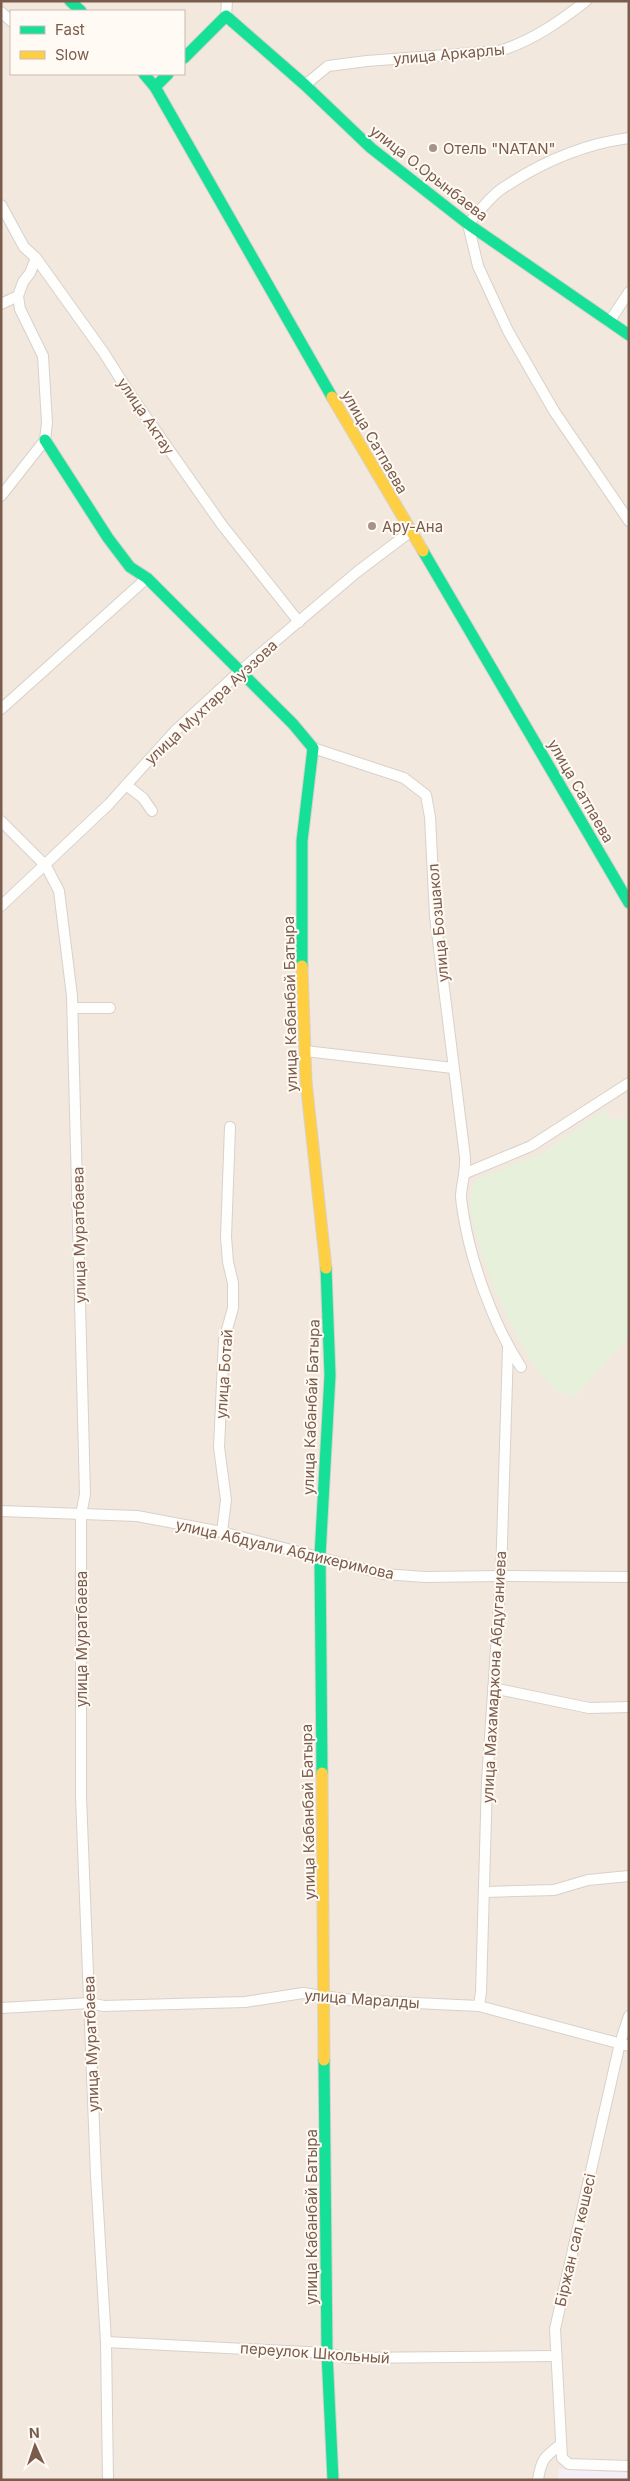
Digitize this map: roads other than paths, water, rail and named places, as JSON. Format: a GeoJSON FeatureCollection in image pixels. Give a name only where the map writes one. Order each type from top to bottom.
{"type":"FeatureCollection","features":[{"type":"Feature","properties":{"kind":"street"},"geometry":{"type":"LineString","coordinates":[[70,1],[80,10]]}},
{"type":"Feature","properties":{"kind":"street","name":"улица Аркарлы"},"geometry":{"type":"LineString","coordinates":[[305,85],[328,66],[367,61],[500,51],[518,46],[539,35],[586,1]]}},
{"type":"Feature","properties":{"kind":"street"},"geometry":{"type":"LineString","coordinates":[[185,57],[226,16],[224,2]]}},
{"type":"Feature","properties":{"kind":"street","name":"улица О.Орынбаева"},"geometry":{"type":"LineString","coordinates":[[226,16],[305,85],[371,148],[468,224],[629,336]]}},
{"type":"Feature","properties":{"kind":"street","name":"улица Сатпаева"},"geometry":{"type":"LineString","coordinates":[[145,75],[155,87],[206,180],[410,532],[629,903]]}},
{"type":"Feature","properties":{"kind":"street"},"geometry":{"type":"LineString","coordinates":[[155,87],[167,75]]}},
{"type":"Feature","properties":{"kind":"street"},"geometry":{"type":"LineString","coordinates":[[629,138],[580,149],[545,164],[499,191],[468,224],[478,266],[508,331],[554,411],[629,521]]}},
{"type":"Feature","properties":{"kind":"street","name":"улица Актау"},"geometry":{"type":"LineString","coordinates":[[1,205],[24,247],[36,258],[104,353],[140,409],[222,525],[299,622]]}},
{"type":"Feature","properties":{"kind":"street"},"geometry":{"type":"LineString","coordinates":[[1,496],[45,440],[47,423],[42,356],[20,309],[18,296],[36,258]]}},
{"type":"Feature","properties":{"kind":"street"},"geometry":{"type":"LineString","coordinates":[[609,322],[629,292]]}},
{"type":"Feature","properties":{"kind":"street"},"geometry":{"type":"LineString","coordinates":[[1,304],[18,296]]}},
{"type":"Feature","properties":{"kind":"street"},"geometry":{"type":"LineString","coordinates":[[45,440],[108,538],[130,567],[147,578],[239,672],[294,724],[313,748]]}},
{"type":"Feature","properties":{"kind":"street","name":"улица Мухтара Ауэзова"},"geometry":{"type":"LineString","coordinates":[[1,906],[46,866],[126,785],[175,731],[239,672],[357,572],[410,532]]}},
{"type":"Feature","properties":{"kind":"street"},"geometry":{"type":"LineString","coordinates":[[1,709],[147,578]]}},
{"type":"Feature","properties":{"kind":"street","name":"улица Кабанбай Батыра"},"geometry":{"type":"LineString","coordinates":[[313,748],[302,841],[302,990],[312,1141],[324,1236],[330,1330],[330,1375],[320,1556],[327,2353],[333,2480]]}},
{"type":"Feature","properties":{"kind":"street","name":"улица Бозшакол"},"geometry":{"type":"LineString","coordinates":[[313,748],[404,778],[426,795],[430,817],[435,916],[466,1174],[461,1196],[471,1254],[508,1348]]}},
{"type":"Feature","properties":{"kind":"street"},"geometry":{"type":"LineString","coordinates":[[126,785],[143,798],[152,811]]}},
{"type":"Feature","properties":{"kind":"street","name":"улица Муратбаева"},"geometry":{"type":"LineString","coordinates":[[1,821],[46,866],[59,891],[73,1008],[84,1494],[81,1515],[81,1798],[96,2176],[106,2342],[108,2480]]}},
{"type":"Feature","properties":{"kind":"street"},"geometry":{"type":"LineString","coordinates":[[73,1008],[110,1008]]}},
{"type":"Feature","properties":{"kind":"street"},"geometry":{"type":"LineString","coordinates":[[305,1051],[453,1068]]}},
{"type":"Feature","properties":{"kind":"street"},"geometry":{"type":"LineString","coordinates":[[466,1174],[531,1146],[629,1083]]}},
{"type":"Feature","properties":{"kind":"street","name":"улица Ботай"},"geometry":{"type":"LineString","coordinates":[[222,1532],[226,1500],[219,1447],[224,1340],[233,1308],[233,1283],[228,1262],[226,1236],[230,1127]]}},
{"type":"Feature","properties":{"kind":"street"},"geometry":{"type":"LineString","coordinates":[[508,1348],[521,1367]]}},
{"type":"Feature","properties":{"kind":"street","name":"улица Махамаджона Абдуганиева"},"geometry":{"type":"LineString","coordinates":[[479,2006],[486,1892],[488,1781],[501,1576],[508,1348]]}},
{"type":"Feature","properties":{"kind":"street","name":"улица Абдуали Абдикеримова"},"geometry":{"type":"LineString","coordinates":[[1,1512],[137,1516],[222,1532],[384,1574],[425,1578],[501,1576],[629,1578]]}},
{"type":"Feature","properties":{"kind":"street"},"geometry":{"type":"LineString","coordinates":[[493,1688],[589,1708],[629,1708]]}},
{"type":"Feature","properties":{"kind":"street"},"geometry":{"type":"LineString","coordinates":[[486,1892],[554,1890],[588,1880],[629,1876]]}},
{"type":"Feature","properties":{"kind":"street","name":"улица Маралды"},"geometry":{"type":"LineString","coordinates":[[1,2008],[90,2003],[104,2006],[217,2004],[303,1994],[323,1995],[351,2000],[479,2006],[624,2044]]}},
{"type":"Feature","properties":{"kind":"street","name":"Біржан сал көшесі"},"geometry":{"type":"LineString","coordinates":[[629,2016],[624,2044],[555,2329],[562,2458],[569,2464],[629,2466]]}},
{"type":"Feature","properties":{"kind":"street","name":"переулок Школьный"},"geometry":{"type":"LineString","coordinates":[[106,2342],[327,2353],[348,2358],[463,2359],[555,2356]]}},
{"type":"Feature","properties":{"kind":"street"},"geometry":{"type":"LineString","coordinates":[[538,2480],[541,2465],[546,2456],[560,2445]]}},
{"type":"Feature","properties":{"kind":"place","name":"Отель \"NATAN\""},"geometry":{"type":"Point","coordinates":[433,148]}},
{"type":"Feature","properties":{"kind":"place","name":"Ару-Ана"},"geometry":{"type":"Point","coordinates":[372,526]}}]}
